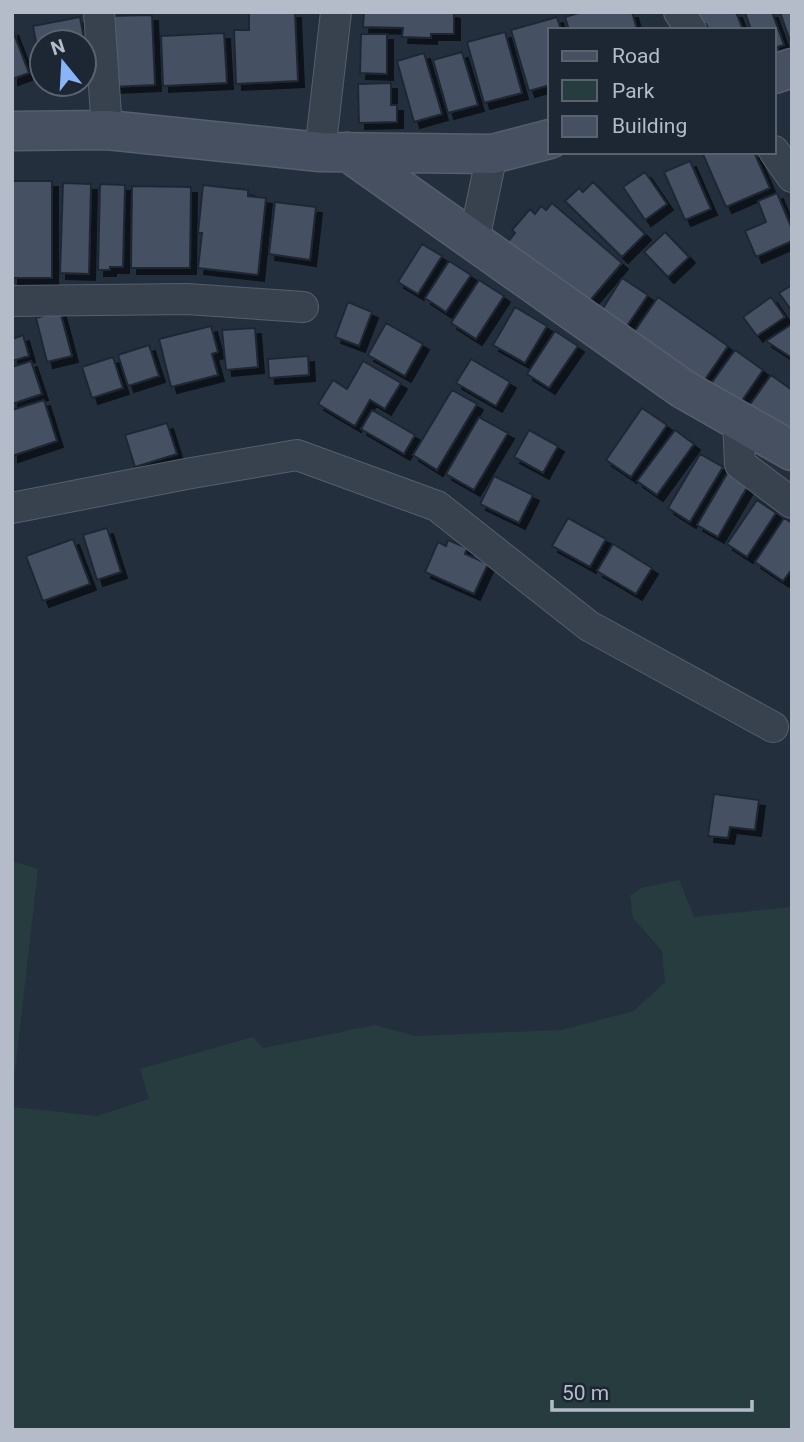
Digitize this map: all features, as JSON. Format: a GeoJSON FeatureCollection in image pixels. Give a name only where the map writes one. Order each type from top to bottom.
{"type":"FeatureCollection","features":[{"type":"Feature","properties":{"kind":"street"},"geometry":{"type":"LineString","coordinates":[[99,12],[107,131]]}},
{"type":"Feature","properties":{"kind":"street"},"geometry":{"type":"LineString","coordinates":[[334,152],[336,12]]}},
{"type":"Feature","properties":{"kind":"street"},"geometry":{"type":"LineString","coordinates":[[679,12],[690,28]]}},
{"type":"Feature","properties":{"kind":"street"},"geometry":{"type":"LineString","coordinates":[[12,131],[107,131],[334,152],[492,154],[548,140]]}},
{"type":"Feature","properties":{"kind":"street"},"geometry":{"type":"LineString","coordinates":[[334,152],[474,240],[683,389],[792,451]]}},
{"type":"Feature","properties":{"kind":"street"},"geometry":{"type":"LineString","coordinates":[[474,240],[492,154]]}},
{"type":"Feature","properties":{"kind":"street"},"geometry":{"type":"LineString","coordinates":[[776,154],[792,177]]}},
{"type":"Feature","properties":{"kind":"street"},"geometry":{"type":"LineString","coordinates":[[12,301],[187,299],[303,307]]}},
{"type":"Feature","properties":{"kind":"street"},"geometry":{"type":"LineString","coordinates":[[738,421],[740,464],[792,503]]}},
{"type":"Feature","properties":{"kind":"street"},"geometry":{"type":"LineString","coordinates":[[12,508],[297,455],[437,506],[589,626],[773,727]]}},
{"type":"Feature","properties":{"kind":"green space"},"geometry":{"type":"Polygon","coordinates":[[[12,861],[38,869],[12,1098],[12,861]]]}},
{"type":"Feature","properties":{"kind":"green space"},"geometry":{"type":"Polygon","coordinates":[[[679,880],[694,917],[792,907],[792,1430],[12,1430],[12,1107],[97,1116],[149,1099],[140,1069],[253,1037],[263,1048],[375,1025],[415,1036],[561,1030],[634,1011],[665,982],[662,951],[633,918],[630,896],[641,888],[679,880]]]}},
{"type":"Feature","properties":{"kind":"building"},"geometry":{"type":"Polygon","coordinates":[[[249,12],[295,12],[298,81],[236,84],[234,30],[249,30],[249,12]]]}},
{"type":"Feature","properties":{"kind":"building"},"geometry":{"type":"Polygon","coordinates":[[[364,12],[451,12],[454,13],[454,34],[431,34],[431,38],[402,37],[403,28],[363,27],[364,12]]]}},
{"type":"Feature","properties":{"kind":"building"},"geometry":{"type":"Polygon","coordinates":[[[582,12],[632,12],[637,28],[568,28],[565,17],[582,12]]]}},
{"type":"Feature","properties":{"kind":"building"},"geometry":{"type":"Polygon","coordinates":[[[696,12],[736,12],[742,28],[708,28],[706,24],[701,26],[696,12]]]}},
{"type":"Feature","properties":{"kind":"building"},"geometry":{"type":"Polygon","coordinates":[[[745,12],[772,12],[784,45],[776,47],[776,28],[750,28],[745,12]]]}},
{"type":"Feature","properties":{"kind":"building"},"geometry":{"type":"Polygon","coordinates":[[[780,12],[792,12],[792,41],[790,41],[780,12]]]}},
{"type":"Feature","properties":{"kind":"building"},"geometry":{"type":"Polygon","coordinates":[[[152,15],[155,85],[111,87],[108,16],[152,15]]]}},
{"type":"Feature","properties":{"kind":"building"},"geometry":{"type":"Polygon","coordinates":[[[80,17],[82,28],[33,28],[80,17]]]}},
{"type":"Feature","properties":{"kind":"building"},"geometry":{"type":"Polygon","coordinates":[[[557,17],[560,28],[548,28],[548,86],[529,91],[511,30],[557,17]]]}},
{"type":"Feature","properties":{"kind":"building"},"geometry":{"type":"Polygon","coordinates":[[[12,29],[28,73],[12,79],[12,29]]]}},
{"type":"Feature","properties":{"kind":"building"},"geometry":{"type":"Polygon","coordinates":[[[505,32],[522,93],[484,103],[467,42],[505,32]]]}},
{"type":"Feature","properties":{"kind":"building"},"geometry":{"type":"Polygon","coordinates":[[[224,33],[227,83],[163,86],[161,36],[224,33]]]}},
{"type":"Feature","properties":{"kind":"building"},"geometry":{"type":"Polygon","coordinates":[[[361,34],[387,34],[387,74],[360,73],[361,34]]]}},
{"type":"Feature","properties":{"kind":"building"},"geometry":{"type":"Polygon","coordinates":[[[462,52],[478,105],[448,113],[433,60],[462,52]]]}},
{"type":"Feature","properties":{"kind":"building"},"geometry":{"type":"Polygon","coordinates":[[[424,53],[442,114],[414,122],[397,61],[424,53]]]}},
{"type":"Feature","properties":{"kind":"building"},"geometry":{"type":"Polygon","coordinates":[[[391,83],[391,105],[397,105],[397,122],[359,123],[358,84],[391,83]]]}},
{"type":"Feature","properties":{"kind":"building"},"geometry":{"type":"Polygon","coordinates":[[[703,154],[755,154],[770,188],[726,207],[703,154]]]}},
{"type":"Feature","properties":{"kind":"building"},"geometry":{"type":"Polygon","coordinates":[[[690,161],[711,209],[685,220],[664,172],[690,161]]]}},
{"type":"Feature","properties":{"kind":"building"},"geometry":{"type":"Polygon","coordinates":[[[645,172],[667,204],[645,220],[623,187],[645,172]]]}},
{"type":"Feature","properties":{"kind":"building"},"geometry":{"type":"Polygon","coordinates":[[[12,181],[52,181],[52,278],[12,278],[12,181]]]}},
{"type":"Feature","properties":{"kind":"building"},"geometry":{"type":"Polygon","coordinates":[[[593,182],[645,234],[622,257],[565,201],[579,188],[583,192],[593,182]]]}},
{"type":"Feature","properties":{"kind":"building"},"geometry":{"type":"Polygon","coordinates":[[[63,183],[91,184],[89,274],[60,273],[63,183]]]}},
{"type":"Feature","properties":{"kind":"building"},"geometry":{"type":"Polygon","coordinates":[[[100,184],[125,185],[123,267],[110,267],[110,270],[98,270],[100,184]]]}},
{"type":"Feature","properties":{"kind":"building"},"geometry":{"type":"Polygon","coordinates":[[[203,185],[248,190],[248,196],[266,198],[258,275],[198,268],[202,233],[198,233],[203,185]]]}},
{"type":"Feature","properties":{"kind":"building"},"geometry":{"type":"Polygon","coordinates":[[[132,186],[191,187],[190,268],[131,268],[132,186]]]}},
{"type":"Feature","properties":{"kind":"building"},"geometry":{"type":"Polygon","coordinates":[[[777,193],[792,229],[792,241],[756,257],[745,231],[766,222],[758,201],[777,193]]]}},
{"type":"Feature","properties":{"kind":"building"},"geometry":{"type":"Polygon","coordinates":[[[275,202],[316,207],[310,260],[269,254],[275,202]]]}},
{"type":"Feature","properties":{"kind":"building"},"geometry":{"type":"Polygon","coordinates":[[[552,203],[622,263],[588,303],[545,268],[542,272],[507,243],[515,233],[512,230],[530,209],[535,214],[541,206],[546,210],[552,203]]]}},
{"type":"Feature","properties":{"kind":"building"},"geometry":{"type":"Polygon","coordinates":[[[665,232],[689,257],[668,277],[644,252],[665,232]]]}},
{"type":"Feature","properties":{"kind":"building"},"geometry":{"type":"Polygon","coordinates":[[[422,244],[442,256],[418,294],[398,282],[422,244]]]}},
{"type":"Feature","properties":{"kind":"building"},"geometry":{"type":"Polygon","coordinates":[[[449,261],[471,275],[446,312],[425,298],[449,261]]]}},
{"type":"Feature","properties":{"kind":"building"},"geometry":{"type":"Polygon","coordinates":[[[622,278],[648,295],[627,326],[602,310],[622,278]]]}},
{"type":"Feature","properties":{"kind":"building"},"geometry":{"type":"Polygon","coordinates":[[[479,280],[504,296],[476,339],[451,323],[479,280]]]}},
{"type":"Feature","properties":{"kind":"building"},"geometry":{"type":"Polygon","coordinates":[[[792,285],[792,311],[779,293],[792,285]]]}},
{"type":"Feature","properties":{"kind":"building"},"geometry":{"type":"Polygon","coordinates":[[[658,297],[728,346],[704,381],[634,332],[658,297]]]}},
{"type":"Feature","properties":{"kind":"building"},"geometry":{"type":"Polygon","coordinates":[[[771,297],[785,317],[757,336],[743,317],[771,297]]]}},
{"type":"Feature","properties":{"kind":"building"},"geometry":{"type":"Polygon","coordinates":[[[348,302],[372,312],[359,346],[335,337],[348,302]]]}},
{"type":"Feature","properties":{"kind":"building"},"geometry":{"type":"Polygon","coordinates":[[[515,307],[547,326],[525,363],[493,345],[515,307]]]}},
{"type":"Feature","properties":{"kind":"building"},"geometry":{"type":"Polygon","coordinates":[[[60,311],[72,356],[47,362],[36,318],[60,311]]]}},
{"type":"Feature","properties":{"kind":"building"},"geometry":{"type":"Polygon","coordinates":[[[386,323],[423,344],[405,376],[368,355],[386,323]]]}},
{"type":"Feature","properties":{"kind":"building"},"geometry":{"type":"Polygon","coordinates":[[[792,324],[792,358],[766,341],[792,324]]]}},
{"type":"Feature","properties":{"kind":"building"},"geometry":{"type":"Polygon","coordinates":[[[211,326],[218,352],[212,354],[218,375],[171,387],[159,339],[211,326]]]}},
{"type":"Feature","properties":{"kind":"building"},"geometry":{"type":"Polygon","coordinates":[[[255,328],[258,367],[226,370],[222,330],[255,328]]]}},
{"type":"Feature","properties":{"kind":"building"},"geometry":{"type":"Polygon","coordinates":[[[555,331],[578,346],[549,388],[527,374],[555,331]]]}},
{"type":"Feature","properties":{"kind":"building"},"geometry":{"type":"Polygon","coordinates":[[[23,335],[29,356],[12,361],[12,339],[23,335]]]}},
{"type":"Feature","properties":{"kind":"building"},"geometry":{"type":"Polygon","coordinates":[[[149,345],[159,376],[128,386],[118,355],[149,345]]]}},
{"type":"Feature","properties":{"kind":"building"},"geometry":{"type":"Polygon","coordinates":[[[735,350],[763,370],[739,405],[710,385],[735,350]]]}},
{"type":"Feature","properties":{"kind":"building"},"geometry":{"type":"Polygon","coordinates":[[[308,356],[309,375],[269,378],[268,359],[308,356]]]}},
{"type":"Feature","properties":{"kind":"building"},"geometry":{"type":"Polygon","coordinates":[[[113,357],[123,388],[92,398],[82,367],[113,357]]]}},
{"type":"Feature","properties":{"kind":"building"},"geometry":{"type":"Polygon","coordinates":[[[471,359],[510,382],[496,406],[456,383],[471,359]]]}},
{"type":"Feature","properties":{"kind":"building"},"geometry":{"type":"Polygon","coordinates":[[[31,361],[42,394],[12,404],[12,367],[31,361]]]}},
{"type":"Feature","properties":{"kind":"building"},"geometry":{"type":"Polygon","coordinates":[[[363,361],[401,383],[385,409],[370,400],[355,426],[318,404],[333,380],[347,389],[363,361]]]}},
{"type":"Feature","properties":{"kind":"building"},"geometry":{"type":"Polygon","coordinates":[[[771,375],[792,390],[792,428],[785,437],[746,410],[771,375]]]}},
{"type":"Feature","properties":{"kind":"building"},"geometry":{"type":"Polygon","coordinates":[[[452,390],[477,404],[437,470],[413,455],[452,390]]]}},
{"type":"Feature","properties":{"kind":"building"},"geometry":{"type":"Polygon","coordinates":[[[44,400],[57,441],[12,456],[12,410],[44,400]]]}},
{"type":"Feature","properties":{"kind":"building"},"geometry":{"type":"Polygon","coordinates":[[[642,408],[667,425],[631,477],[606,460],[642,408]]]}},
{"type":"Feature","properties":{"kind":"building"},"geometry":{"type":"Polygon","coordinates":[[[372,410],[415,435],[404,454],[361,429],[372,410]]]}},
{"type":"Feature","properties":{"kind":"building"},"geometry":{"type":"Polygon","coordinates":[[[479,417],[508,433],[474,490],[446,474],[479,417]]]}},
{"type":"Feature","properties":{"kind":"building"},"geometry":{"type":"Polygon","coordinates":[[[167,423],[177,454],[135,467],[125,435],[167,423]]]}},
{"type":"Feature","properties":{"kind":"building"},"geometry":{"type":"Polygon","coordinates":[[[529,430],[558,446],[543,473],[514,457],[529,430]]]}},
{"type":"Feature","properties":{"kind":"building"},"geometry":{"type":"Polygon","coordinates":[[[675,430],[694,444],[657,495],[637,481],[675,430]]]}},
{"type":"Feature","properties":{"kind":"building"},"geometry":{"type":"Polygon","coordinates":[[[700,454],[723,467],[690,522],[668,508],[700,454]]]}},
{"type":"Feature","properties":{"kind":"building"},"geometry":{"type":"Polygon","coordinates":[[[728,472],[749,484],[718,537],[697,525],[728,472]]]}},
{"type":"Feature","properties":{"kind":"building"},"geometry":{"type":"Polygon","coordinates":[[[494,476],[533,495],[519,523],[480,504],[494,476]]]}},
{"type":"Feature","properties":{"kind":"building"},"geometry":{"type":"Polygon","coordinates":[[[757,500],[776,513],[747,557],[727,544],[757,500]]]}},
{"type":"Feature","properties":{"kind":"building"},"geometry":{"type":"Polygon","coordinates":[[[568,518],[606,539],[590,567],[552,546],[568,518]]]}},
{"type":"Feature","properties":{"kind":"building"},"geometry":{"type":"Polygon","coordinates":[[[784,518],[792,523],[792,569],[783,581],[755,562],[784,518]]]}},
{"type":"Feature","properties":{"kind":"building"},"geometry":{"type":"Polygon","coordinates":[[[107,528],[121,572],[97,580],[83,535],[107,528]]]}},
{"type":"Feature","properties":{"kind":"building"},"geometry":{"type":"Polygon","coordinates":[[[73,539],[90,584],[43,601],[26,556],[73,539]]]}},
{"type":"Feature","properties":{"kind":"building"},"geometry":{"type":"Polygon","coordinates":[[[448,540],[467,548],[465,554],[488,564],[474,594],[425,572],[438,542],[446,546],[448,540]]]}},
{"type":"Feature","properties":{"kind":"building"},"geometry":{"type":"Polygon","coordinates":[[[613,544],[652,568],[636,594],[597,571],[613,544]]]}},
{"type":"Feature","properties":{"kind":"building"},"geometry":{"type":"Polygon","coordinates":[[[714,794],[759,800],[755,830],[730,827],[728,838],[708,836],[714,794]]]}}]}
